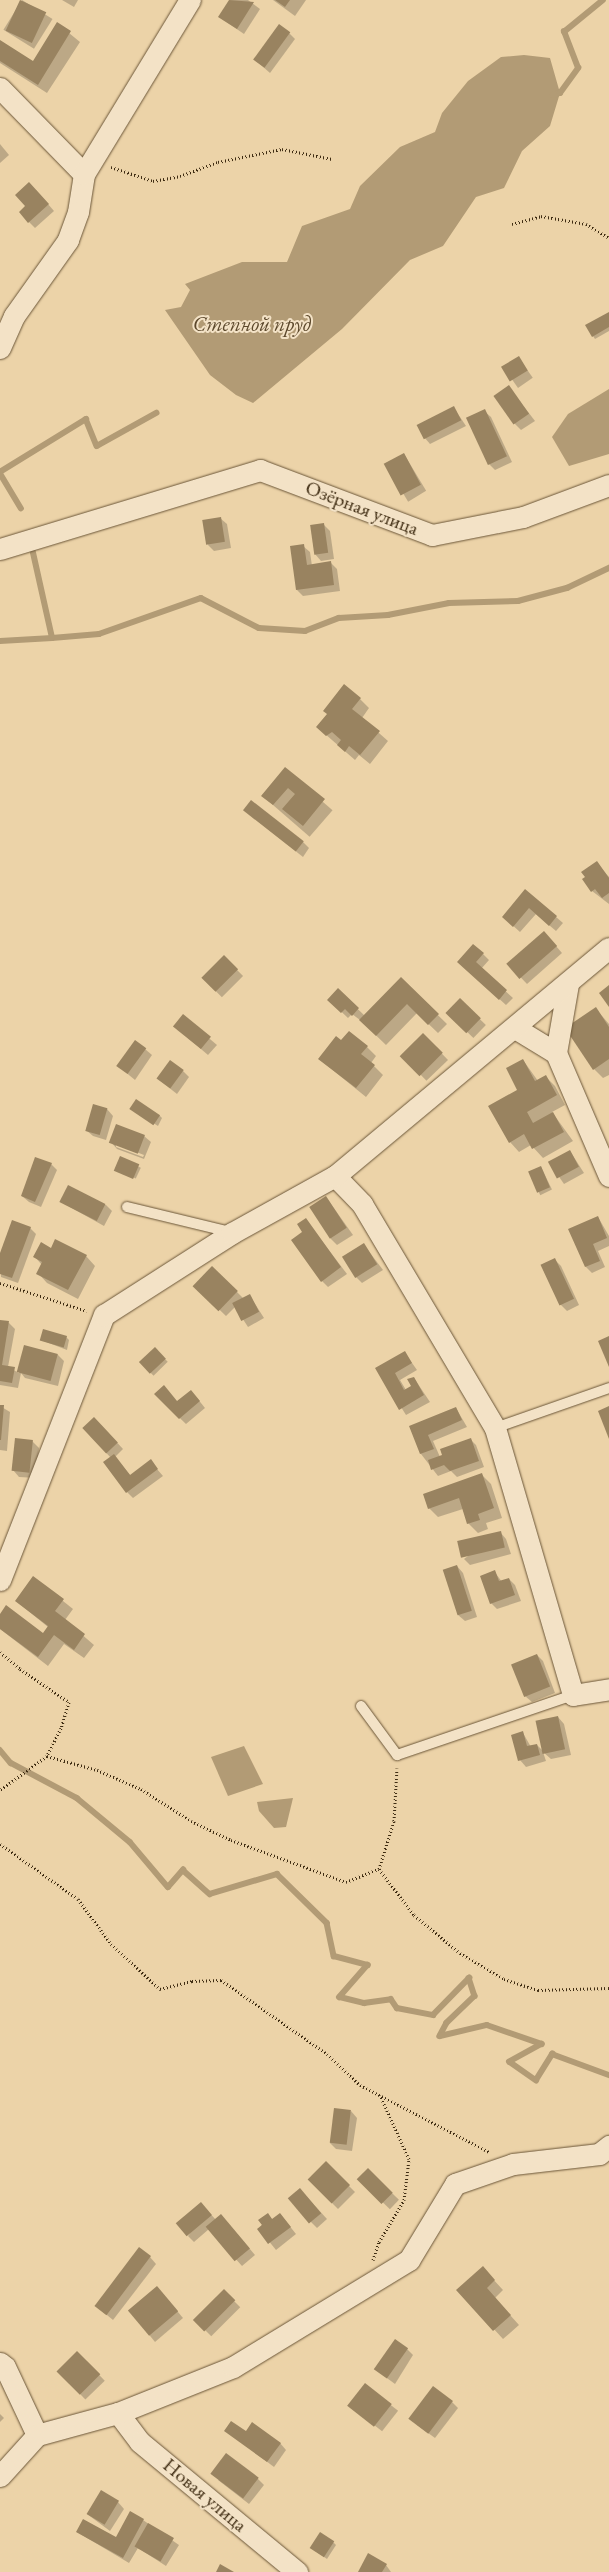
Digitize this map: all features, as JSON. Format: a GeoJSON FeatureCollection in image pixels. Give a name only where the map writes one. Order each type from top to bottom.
{"type":"FeatureCollection","features":[{"type":"Feature","properties":{"kind":"street"},"geometry":{"type":"LineString","coordinates":[[0,348],[14,316],[68,240],[78,212],[89,168],[190,0]]}},
{"type":"Feature","properties":{"kind":"street"},"geometry":{"type":"LineString","coordinates":[[0,88],[89,168]]}},
{"type":"Feature","properties":{"kind":"street","name":"Озёрная улица"},"geometry":{"type":"LineString","coordinates":[[0,549],[260,470],[432,535],[523,517],[609,485]]}},
{"type":"Feature","properties":{"kind":"street"},"geometry":{"type":"LineString","coordinates":[[0,1580],[104,1315],[232,1233],[336,1176],[609,948]]}},
{"type":"Feature","properties":{"kind":"street"},"geometry":{"type":"LineString","coordinates":[[568,984],[556,1053],[609,1176]]}},
{"type":"Feature","properties":{"kind":"street"},"geometry":{"type":"LineString","coordinates":[[515,1028],[556,1053]]}},
{"type":"Feature","properties":{"kind":"street"},"geometry":{"type":"LineString","coordinates":[[336,1176],[362,1204],[495,1428],[573,1695],[609,1688]]}},
{"type":"Feature","properties":{"kind":"street"},"geometry":{"type":"LineString","coordinates":[[0,2476],[37,2435],[118,2413],[233,2367],[409,2260],[455,2184],[513,2164],[606,2154]]}},
{"type":"Feature","properties":{"kind":"street"},"geometry":{"type":"LineString","coordinates":[[0,2363],[5,2367],[37,2435]]}},
{"type":"Feature","properties":{"kind":"street","name":"Новая улица"},"geometry":{"type":"LineString","coordinates":[[118,2413],[140,2442],[297,2572]]}},
{"type":"Feature","properties":{"kind":"lane"},"geometry":{"type":"LineString","coordinates":[[127,1208],[232,1233]]}},
{"type":"Feature","properties":{"kind":"lane"},"geometry":{"type":"LineString","coordinates":[[495,1428],[609,1388]]}},
{"type":"Feature","properties":{"kind":"lane"},"geometry":{"type":"LineString","coordinates":[[361,1706],[397,1755],[573,1695]]}},
{"type":"Feature","properties":{"kind":"path"},"geometry":{"type":"LineString","coordinates":[[89,168],[152,181],[218,162],[282,149],[332,159]]}},
{"type":"Feature","properties":{"kind":"path"},"geometry":{"type":"LineString","coordinates":[[512,224],[541,216],[586,224],[609,238]]}},
{"type":"Feature","properties":{"kind":"path"},"geometry":{"type":"LineString","coordinates":[[0,1282],[104,1315]]}},
{"type":"Feature","properties":{"kind":"path"},"geometry":{"type":"LineString","coordinates":[[0,1652],[20,1669],[69,1702],[61,1728],[47,1756],[16,1776],[0,1790]]}},
{"type":"Feature","properties":{"kind":"path"},"geometry":{"type":"LineString","coordinates":[[47,1756],[97,1770],[141,1789],[191,1821],[231,1840],[311,1871],[346,1882],[379,1868],[394,1821],[397,1755]]}},
{"type":"Feature","properties":{"kind":"path"},"geometry":{"type":"LineString","coordinates":[[0,1844],[78,1899],[111,1944],[160,1989],[192,1981],[221,1980],[327,2054],[360,2085],[513,2164]]}},
{"type":"Feature","properties":{"kind":"path"},"geometry":{"type":"LineString","coordinates":[[379,1868],[414,1915],[460,1953],[504,1979],[538,1990],[609,1988]]}},
{"type":"Feature","properties":{"kind":"path"},"geometry":{"type":"LineString","coordinates":[[364,2287],[379,2242],[404,2200],[409,2159],[380,2094]]}},
{"type":"Feature","properties":{"kind":"water","name":"Степной пруд"},"geometry":{"type":"Polygon","coordinates":[[[524,55],[550,58],[560,93],[550,126],[522,151],[504,188],[476,197],[443,246],[410,260],[342,329],[253,403],[236,395],[210,375],[165,310],[181,307],[190,290],[185,284],[242,262],[287,262],[302,226],[350,209],[360,186],[400,147],[435,132],[442,113],[468,81],[501,57],[524,55]]]}},
{"type":"Feature","properties":{"kind":"water"},"geometry":{"type":"Polygon","coordinates":[[[609,389],[609,454],[569,466],[552,437],[568,414],[609,389]]]}},
{"type":"Feature","properties":{"kind":"water"},"geometry":{"type":"Polygon","coordinates":[[[244,1746],[263,1784],[228,1796],[211,1757],[244,1746]]]}},
{"type":"Feature","properties":{"kind":"water"},"geometry":{"type":"Polygon","coordinates":[[[293,1798],[286,1827],[274,1828],[259,1811],[257,1802],[293,1798]]]}},
{"type":"Feature","properties":{"kind":"building"},"geometry":{"type":"Polygon","coordinates":[[[20,0],[46,12],[32,43],[6,31],[20,0]]]}},
{"type":"Feature","properties":{"kind":"building"},"geometry":{"type":"Polygon","coordinates":[[[229,0],[254,2],[237,29],[218,17],[229,0]]]}},
{"type":"Feature","properties":{"kind":"building"},"geometry":{"type":"Polygon","coordinates":[[[275,0],[290,0],[285,7],[275,0]]]}},
{"type":"Feature","properties":{"kind":"building"},"geometry":{"type":"Polygon","coordinates":[[[57,22],[71,31],[38,85],[0,61],[0,40],[33,61],[57,22]]]}},
{"type":"Feature","properties":{"kind":"building"},"geometry":{"type":"Polygon","coordinates":[[[279,24],[290,32],[264,68],[253,60],[279,24]]]}},
{"type":"Feature","properties":{"kind":"building"},"geometry":{"type":"Polygon","coordinates":[[[29,182],[49,204],[28,223],[19,212],[25,206],[15,195],[29,182]]]}},
{"type":"Feature","properties":{"kind":"building"},"geometry":{"type":"Polygon","coordinates":[[[609,312],[609,327],[592,337],[585,325],[609,312]]]}},
{"type":"Feature","properties":{"kind":"building"},"geometry":{"type":"Polygon","coordinates":[[[519,356],[528,371],[510,381],[501,367],[519,356]]]}},
{"type":"Feature","properties":{"kind":"building"},"geometry":{"type":"Polygon","coordinates":[[[509,385],[529,414],[514,425],[493,396],[509,385]]]}},
{"type":"Feature","properties":{"kind":"building"},"geometry":{"type":"Polygon","coordinates":[[[454,406],[461,420],[424,439],[417,425],[454,406]]]}},
{"type":"Feature","properties":{"kind":"building"},"geometry":{"type":"Polygon","coordinates":[[[485,409],[507,456],[488,465],[466,418],[485,409]]]}},
{"type":"Feature","properties":{"kind":"building"},"geometry":{"type":"Polygon","coordinates":[[[404,453],[421,485],[401,496],[384,464],[404,453]]]}},
{"type":"Feature","properties":{"kind":"building"},"geometry":{"type":"Polygon","coordinates":[[[221,517],[225,542],[206,545],[202,520],[221,517]]]}},
{"type":"Feature","properties":{"kind":"building"},"geometry":{"type":"Polygon","coordinates":[[[324,523],[328,553],[314,555],[310,525],[324,523]]]}},
{"type":"Feature","properties":{"kind":"building"},"geometry":{"type":"Polygon","coordinates":[[[304,544],[307,565],[331,561],[334,585],[296,590],[290,546],[304,544]]]}},
{"type":"Feature","properties":{"kind":"building"},"geometry":{"type":"Polygon","coordinates":[[[344,684],[361,698],[352,709],[380,731],[360,755],[349,746],[345,752],[337,745],[341,740],[332,732],[326,736],[316,727],[327,714],[323,711],[344,684]]]}},
{"type":"Feature","properties":{"kind":"building"},"geometry":{"type":"Polygon","coordinates":[[[285,767],[325,799],[303,826],[282,809],[295,794],[288,788],[273,805],[261,796],[285,767]]]}},
{"type":"Feature","properties":{"kind":"building"},"geometry":{"type":"Polygon","coordinates":[[[251,800],[304,841],[296,851],[243,810],[251,800]]]}},
{"type":"Feature","properties":{"kind":"building"},"geometry":{"type":"Polygon","coordinates":[[[597,861],[609,878],[609,893],[602,898],[595,889],[591,892],[582,879],[585,877],[581,872],[597,861]]]}},
{"type":"Feature","properties":{"kind":"building"},"geometry":{"type":"Polygon","coordinates":[[[525,889],[557,916],[549,926],[529,908],[513,927],[502,917],[525,889]]]}},
{"type":"Feature","properties":{"kind":"building"},"geometry":{"type":"Polygon","coordinates":[[[544,931],[557,946],[519,979],[506,964],[544,931]]]}},
{"type":"Feature","properties":{"kind":"building"},"geometry":{"type":"Polygon","coordinates":[[[473,944],[484,953],[476,962],[507,990],[499,1000],[457,962],[473,944]]]}},
{"type":"Feature","properties":{"kind":"building"},"geometry":{"type":"Polygon","coordinates":[[[224,955],[238,969],[216,992],[201,978],[224,955]]]}},
{"type":"Feature","properties":{"kind":"building"},"geometry":{"type":"Polygon","coordinates":[[[401,977],[439,1014],[428,1025],[407,1004],[376,1036],[359,1020],[401,977]]]}},
{"type":"Feature","properties":{"kind":"building"},"geometry":{"type":"Polygon","coordinates":[[[609,985],[609,1007],[599,993],[609,985]]]}},
{"type":"Feature","properties":{"kind":"building"},"geometry":{"type":"Polygon","coordinates":[[[338,988],[359,1008],[352,1016],[345,1009],[341,1013],[327,1000],[338,988]]]}},
{"type":"Feature","properties":{"kind":"building"},"geometry":{"type":"Polygon","coordinates":[[[460,998],[481,1018],[466,1033],[445,1013],[460,998]]]}},
{"type":"Feature","properties":{"kind":"building"},"geometry":{"type":"Polygon","coordinates":[[[596,1007],[609,1027],[609,1059],[593,1070],[565,1028],[596,1007]]]}},
{"type":"Feature","properties":{"kind":"building"},"geometry":{"type":"Polygon","coordinates":[[[183,1014],[211,1037],[201,1049],[173,1026],[183,1014]]]}},
{"type":"Feature","properties":{"kind":"building"},"geometry":{"type":"Polygon","coordinates":[[[349,1031],[368,1046],[361,1054],[375,1065],[356,1088],[318,1059],[336,1036],[341,1040],[349,1031]]]}},
{"type":"Feature","properties":{"kind":"building"},"geometry":{"type":"Polygon","coordinates":[[[423,1033],[443,1053],[419,1076],[400,1056],[423,1033]]]}},
{"type":"Feature","properties":{"kind":"building"},"geometry":{"type":"Polygon","coordinates":[[[135,1040],[146,1048],[128,1074],[116,1066],[135,1040]]]}},
{"type":"Feature","properties":{"kind":"building"},"geometry":{"type":"Polygon","coordinates":[[[523,1059],[535,1081],[546,1075],[557,1095],[527,1112],[533,1123],[553,1112],[564,1132],[532,1149],[524,1134],[509,1143],[488,1106],[517,1090],[506,1068],[523,1059]]]}},
{"type":"Feature","properties":{"kind":"building"},"geometry":{"type":"Polygon","coordinates":[[[170,1060],[184,1070],[170,1089],[156,1079],[170,1060]]]}},
{"type":"Feature","properties":{"kind":"building"},"geometry":{"type":"Polygon","coordinates":[[[136,1099],[160,1115],[153,1125],[129,1109],[136,1099]]]}},
{"type":"Feature","properties":{"kind":"building"},"geometry":{"type":"Polygon","coordinates":[[[93,1104],[107,1108],[100,1135],[85,1131],[93,1104]]]}},
{"type":"Feature","properties":{"kind":"building"},"geometry":{"type":"Polygon","coordinates":[[[116,1124],[145,1135],[138,1154],[109,1143],[116,1124]]]}},
{"type":"Feature","properties":{"kind":"building"},"geometry":{"type":"Polygon","coordinates":[[[570,1150],[579,1167],[557,1179],[548,1162],[570,1150]]]}},
{"type":"Feature","properties":{"kind":"building"},"geometry":{"type":"Polygon","coordinates":[[[120,1156],[139,1164],[133,1179],[114,1171],[120,1156]]]}},
{"type":"Feature","properties":{"kind":"building"},"geometry":{"type":"Polygon","coordinates":[[[35,1157],[52,1163],[35,1202],[21,1196],[35,1157]]]}},
{"type":"Feature","properties":{"kind":"building"},"geometry":{"type":"Polygon","coordinates":[[[541,1166],[550,1187],[537,1193],[528,1171],[541,1166]]]}},
{"type":"Feature","properties":{"kind":"building"},"geometry":{"type":"Polygon","coordinates":[[[68,1185],[105,1204],[97,1221],[59,1202],[68,1185]]]}},
{"type":"Feature","properties":{"kind":"building"},"geometry":{"type":"Polygon","coordinates":[[[326,1196],[347,1228],[330,1239],[309,1207],[326,1196]]]}},
{"type":"Feature","properties":{"kind":"building"},"geometry":{"type":"Polygon","coordinates":[[[598,1216],[607,1238],[593,1244],[600,1261],[585,1267],[568,1229],[598,1216]]]}},
{"type":"Feature","properties":{"kind":"building"},"geometry":{"type":"Polygon","coordinates":[[[306,1218],[341,1267],[321,1282],[291,1240],[302,1232],[297,1224],[306,1218]]]}},
{"type":"Feature","properties":{"kind":"building"},"geometry":{"type":"Polygon","coordinates":[[[12,1220],[31,1227],[12,1278],[0,1274],[0,1253],[12,1220]]]}},
{"type":"Feature","properties":{"kind":"building"},"geometry":{"type":"Polygon","coordinates":[[[55,1239],[87,1255],[68,1290],[36,1274],[42,1262],[33,1257],[41,1242],[51,1248],[55,1239]]]}},
{"type":"Feature","properties":{"kind":"building"},"geometry":{"type":"Polygon","coordinates":[[[364,1243],[377,1264],[355,1278],[342,1257],[364,1243]]]}},
{"type":"Feature","properties":{"kind":"building"},"geometry":{"type":"Polygon","coordinates":[[[555,1258],[574,1299],[560,1306],[540,1265],[555,1258]]]}},
{"type":"Feature","properties":{"kind":"building"},"geometry":{"type":"Polygon","coordinates":[[[212,1266],[238,1291],[218,1311],[193,1286],[212,1266]]]}},
{"type":"Feature","properties":{"kind":"building"},"geometry":{"type":"Polygon","coordinates":[[[250,1294],[259,1312],[241,1321],[232,1303],[250,1294]]]}},
{"type":"Feature","properties":{"kind":"building"},"geometry":{"type":"Polygon","coordinates":[[[0,1320],[9,1321],[2,1365],[15,1367],[12,1383],[0,1381],[0,1320]]]}},
{"type":"Feature","properties":{"kind":"building"},"geometry":{"type":"Polygon","coordinates":[[[43,1329],[67,1336],[64,1347],[40,1341],[43,1329]]]}},
{"type":"Feature","properties":{"kind":"building"},"geometry":{"type":"Polygon","coordinates":[[[609,1336],[609,1367],[598,1341],[609,1336]]]}},
{"type":"Feature","properties":{"kind":"building"},"geometry":{"type":"Polygon","coordinates":[[[24,1345],[58,1354],[51,1381],[17,1372],[24,1345]]]}},
{"type":"Feature","properties":{"kind":"building"},"geometry":{"type":"Polygon","coordinates":[[[155,1347],[166,1359],[150,1374],[139,1362],[155,1347]]]}},
{"type":"Feature","properties":{"kind":"building"},"geometry":{"type":"Polygon","coordinates":[[[405,1351],[412,1363],[395,1373],[404,1390],[411,1386],[407,1379],[414,1377],[424,1395],[399,1410],[375,1368],[405,1351]]]}},
{"type":"Feature","properties":{"kind":"building"},"geometry":{"type":"Polygon","coordinates":[[[164,1385],[177,1401],[191,1390],[200,1401],[179,1419],[154,1394],[164,1385]]]}},
{"type":"Feature","properties":{"kind":"building"},"geometry":{"type":"Polygon","coordinates":[[[0,1405],[4,1405],[1,1440],[0,1440],[0,1405]]]}},
{"type":"Feature","properties":{"kind":"building"},"geometry":{"type":"Polygon","coordinates":[[[609,1406],[609,1439],[598,1411],[609,1406]]]}},
{"type":"Feature","properties":{"kind":"building"},"geometry":{"type":"Polygon","coordinates":[[[456,1407],[462,1420],[428,1435],[434,1449],[420,1454],[409,1426],[456,1407]]]}},
{"type":"Feature","properties":{"kind":"building"},"geometry":{"type":"Polygon","coordinates":[[[94,1417],[118,1443],[106,1454],[82,1428],[94,1417]]]}},
{"type":"Feature","properties":{"kind":"building"},"geometry":{"type":"Polygon","coordinates":[[[15,1438],[33,1440],[29,1473],[12,1471],[15,1438]]]}},
{"type":"Feature","properties":{"kind":"building"},"geometry":{"type":"Polygon","coordinates":[[[471,1438],[479,1461],[450,1471],[444,1465],[431,1470],[428,1460],[442,1455],[440,1449],[471,1438]]]}},
{"type":"Feature","properties":{"kind":"building"},"geometry":{"type":"Polygon","coordinates":[[[114,1454],[130,1475],[151,1459],[158,1469],[126,1493],[103,1462],[114,1454]]]}},
{"type":"Feature","properties":{"kind":"building"},"geometry":{"type":"Polygon","coordinates":[[[482,1473],[494,1508],[478,1514],[480,1520],[467,1524],[459,1498],[428,1509],[423,1494],[482,1473]]]}},
{"type":"Feature","properties":{"kind":"building"},"geometry":{"type":"Polygon","coordinates":[[[501,1531],[505,1548],[461,1558],[457,1541],[501,1531]]]}},
{"type":"Feature","properties":{"kind":"building"},"geometry":{"type":"Polygon","coordinates":[[[457,1565],[472,1611],[458,1615],[443,1570],[457,1565]]]}},
{"type":"Feature","properties":{"kind":"building"},"geometry":{"type":"Polygon","coordinates":[[[495,1570],[499,1581],[509,1578],[515,1595],[490,1604],[480,1576],[495,1570]]]}},
{"type":"Feature","properties":{"kind":"building"},"geometry":{"type":"Polygon","coordinates":[[[33,1576],[64,1599],[55,1611],[85,1634],[74,1650],[54,1635],[38,1657],[0,1629],[0,1614],[6,1605],[43,1633],[48,1626],[15,1601],[33,1576]]]}},
{"type":"Feature","properties":{"kind":"building"},"geometry":{"type":"Polygon","coordinates":[[[537,1654],[550,1686],[524,1697],[511,1664],[537,1654]]]}},
{"type":"Feature","properties":{"kind":"building"},"geometry":{"type":"Polygon","coordinates":[[[558,1716],[565,1749],[543,1754],[536,1721],[558,1716]]]}},
{"type":"Feature","properties":{"kind":"building"},"geometry":{"type":"Polygon","coordinates":[[[523,1731],[527,1746],[537,1744],[540,1755],[518,1761],[511,1735],[523,1731]]]}},
{"type":"Feature","properties":{"kind":"building"},"geometry":{"type":"Polygon","coordinates":[[[334,2108],[351,2110],[347,2145],[330,2143],[334,2108]]]}},
{"type":"Feature","properties":{"kind":"building"},"geometry":{"type":"Polygon","coordinates":[[[326,2161],[350,2185],[332,2203],[308,2179],[326,2161]]]}},
{"type":"Feature","properties":{"kind":"building"},"geometry":{"type":"Polygon","coordinates":[[[368,2168],[393,2193],[381,2204],[357,2179],[368,2168]]]}},
{"type":"Feature","properties":{"kind":"building"},"geometry":{"type":"Polygon","coordinates":[[[300,2188],[321,2213],[309,2224],[288,2198],[300,2188]]]}},
{"type":"Feature","properties":{"kind":"building"},"geometry":{"type":"Polygon","coordinates":[[[201,2202],[212,2215],[187,2236],[176,2223],[201,2202]]]}},
{"type":"Feature","properties":{"kind":"building"},"geometry":{"type":"Polygon","coordinates":[[[268,2213],[272,2219],[280,2213],[291,2227],[268,2244],[257,2229],[262,2225],[258,2220],[268,2213]]]}},
{"type":"Feature","properties":{"kind":"building"},"geometry":{"type":"Polygon","coordinates":[[[221,2214],[250,2248],[235,2261],[206,2227],[221,2214]]]}},
{"type":"Feature","properties":{"kind":"building"},"geometry":{"type":"Polygon","coordinates":[[[139,2247],[151,2256],[106,2315],[94,2306],[139,2247]]]}},
{"type":"Feature","properties":{"kind":"building"},"geometry":{"type":"Polygon","coordinates":[[[483,2266],[495,2280],[487,2288],[511,2315],[493,2331],[456,2290],[483,2266]]]}},
{"type":"Feature","properties":{"kind":"building"},"geometry":{"type":"Polygon","coordinates":[[[157,2286],[178,2311],[149,2336],[128,2310],[157,2286]]]}},
{"type":"Feature","properties":{"kind":"building"},"geometry":{"type":"Polygon","coordinates":[[[224,2289],[235,2300],[204,2331],[193,2320],[224,2289]]]}},
{"type":"Feature","properties":{"kind":"building"},"geometry":{"type":"Polygon","coordinates":[[[395,2339],[408,2348],[387,2378],[374,2369],[395,2339]]]}},
{"type":"Feature","properties":{"kind":"building"},"geometry":{"type":"Polygon","coordinates":[[[77,2351],[100,2374],[80,2395],[56,2372],[77,2351]]]}},
{"type":"Feature","properties":{"kind":"building"},"geometry":{"type":"Polygon","coordinates":[[[365,2383],[392,2404],[374,2427],[347,2406],[365,2383]]]}},
{"type":"Feature","properties":{"kind":"building"},"geometry":{"type":"Polygon","coordinates":[[[433,2386],[453,2401],[428,2434],[408,2419],[433,2386]]]}},
{"type":"Feature","properties":{"kind":"building"},"geometry":{"type":"Polygon","coordinates":[[[231,2421],[246,2431],[252,2422],[281,2443],[267,2462],[224,2431],[231,2421]]]}},
{"type":"Feature","properties":{"kind":"building"},"geometry":{"type":"Polygon","coordinates":[[[226,2453],[259,2478],[243,2498],[210,2474],[226,2453]]]}},
{"type":"Feature","properties":{"kind":"building"},"geometry":{"type":"Polygon","coordinates":[[[101,2490],[119,2501],[105,2525],[87,2514],[101,2490]]]}},
{"type":"Feature","properties":{"kind":"building"},"geometry":{"type":"Polygon","coordinates":[[[130,2511],[144,2519],[123,2558],[76,2532],[83,2519],[116,2537],[130,2511]]]}},
{"type":"Feature","properties":{"kind":"building"},"geometry":{"type":"Polygon","coordinates":[[[148,2523],[174,2538],[160,2561],[134,2546],[148,2523]]]}},
{"type":"Feature","properties":{"kind":"building"},"geometry":{"type":"Polygon","coordinates":[[[320,2532],[334,2541],[324,2557],[310,2548],[320,2532]]]}},
{"type":"Feature","properties":{"kind":"building"},"geometry":{"type":"Polygon","coordinates":[[[368,2553],[387,2564],[382,2572],[358,2572],[368,2553]]]}},
{"type":"Feature","properties":{"kind":"building"},"geometry":{"type":"Polygon","coordinates":[[[220,2564],[234,2572],[216,2572],[220,2564]]]}},
{"type":"Feature","properties":{"kind":"waterway"},"geometry":{"type":"LineString","coordinates":[[553,95],[560,93],[578,68],[564,32],[603,0]]}},
{"type":"Feature","properties":{"kind":"waterway"},"geometry":{"type":"LineString","coordinates":[[0,472],[86,419],[97,446],[156,413]]}},
{"type":"Feature","properties":{"kind":"waterway"},"geometry":{"type":"LineString","coordinates":[[0,473],[21,508]]}},
{"type":"Feature","properties":{"kind":"waterway"},"geometry":{"type":"LineString","coordinates":[[0,641],[52,638],[31,544]]}},
{"type":"Feature","properties":{"kind":"waterway"},"geometry":{"type":"LineString","coordinates":[[52,638],[99,634],[201,598],[259,628],[305,631],[339,618],[388,615],[449,603],[518,601],[567,588],[609,568]]}},
{"type":"Feature","properties":{"kind":"waterway"},"geometry":{"type":"LineString","coordinates":[[0,1750],[11,1763],[77,1798],[130,1842],[168,1887],[183,1870],[210,1894],[277,1874],[327,1923],[334,1956],[368,1965],[340,1997],[364,2003],[391,1999],[397,2008],[433,2015],[469,1978],[475,1996],[447,2023],[440,2036],[487,2025],[542,2044],[510,2062],[536,2080],[552,2054],[609,2075]]}}]}
